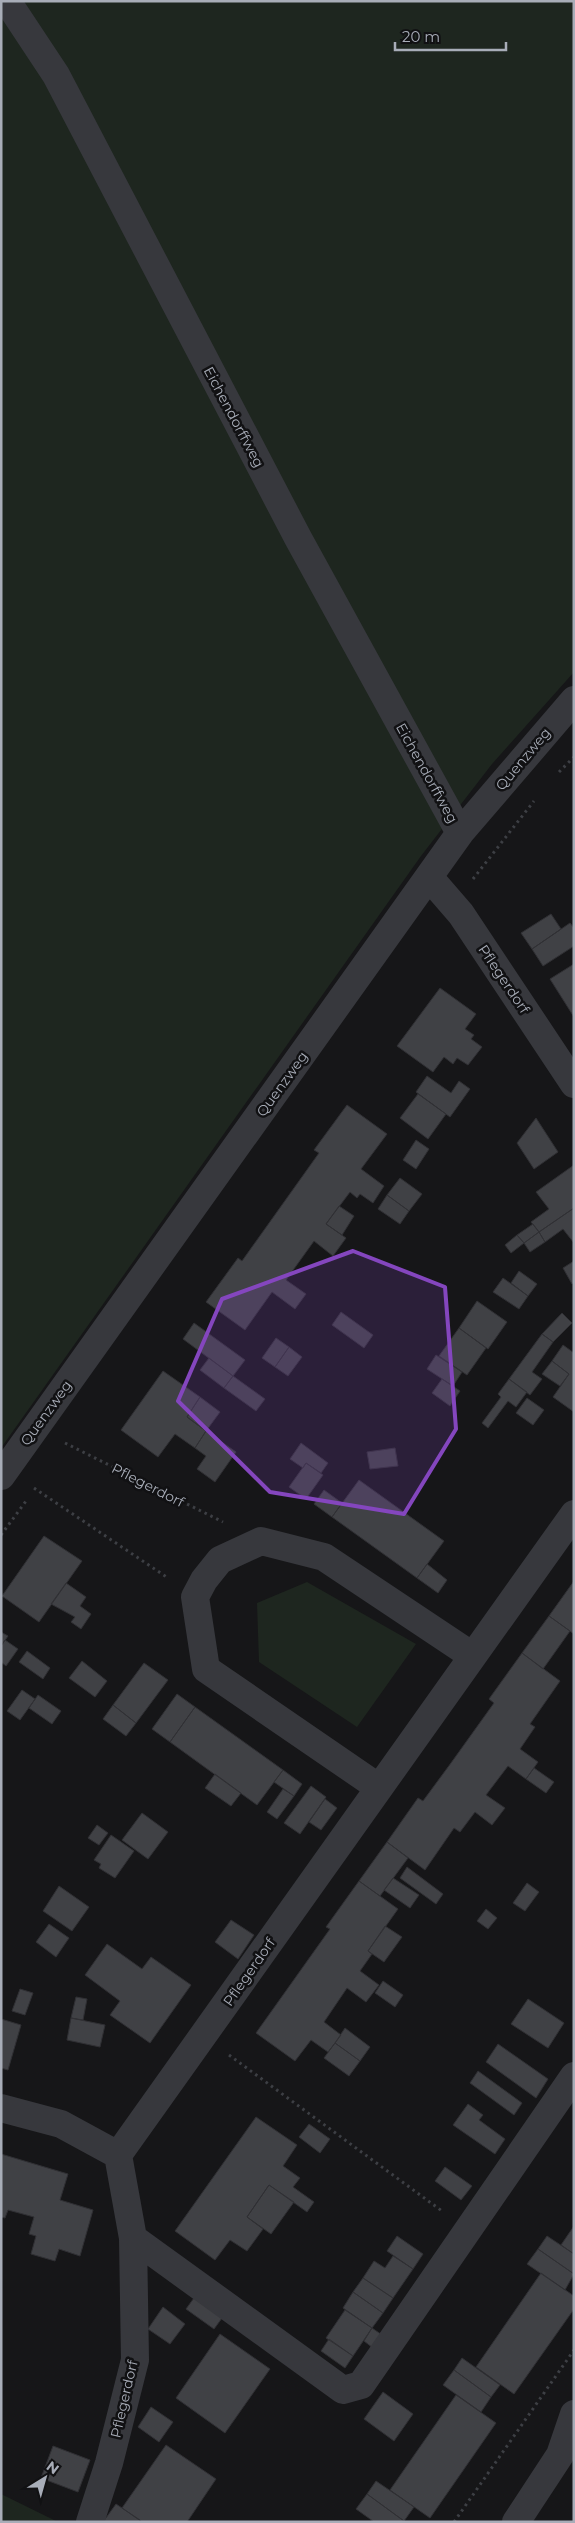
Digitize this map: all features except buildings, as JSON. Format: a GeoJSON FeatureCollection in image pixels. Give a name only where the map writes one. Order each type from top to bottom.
{"type":"FeatureCollection","features":[{"type":"Feature","properties":{"kind":"street","name":"Eichendorffweg"},"geometry":{"type":"LineString","coordinates":[[7,1],[56,75],[298,538],[460,833]]}},
{"type":"Feature","properties":{"kind":"street","name":"Quenzweg"},"geometry":{"type":"LineString","coordinates":[[4,1473],[460,833],[574,700]]}},
{"type":"Feature","properties":{"kind":"street","name":"Pflegerdorf"},"geometry":{"type":"LineString","coordinates":[[429,877],[453,904],[574,1084]]}},
{"type":"Feature","properties":{"kind":"street","name":"Pflegerdorf"},"geometry":{"type":"LineString","coordinates":[[90,2522],[109,2463],[135,2360],[132,2238],[118,2155],[204,2037],[471,1655],[574,1514]]}},
{"type":"Feature","properties":{"kind":"street"},"geometry":{"type":"LineString","coordinates":[[378,1787],[206,1669],[195,1597],[204,1580],[220,1560],[261,1541],[324,1557],[471,1655]]}},
{"type":"Feature","properties":{"kind":"street"},"geometry":{"type":"LineString","coordinates":[[132,2238],[343,2390],[361,2385],[574,2076]]}},
{"type":"Feature","properties":{"kind":"street"},"geometry":{"type":"LineString","coordinates":[[1,2108],[61,2124],[118,2155]]}},
{"type":"Feature","properties":{"kind":"street"},"geometry":{"type":"LineString","coordinates":[[516,2522],[560,2456],[574,2414]]}},
{"type":"Feature","properties":{"kind":"path"},"geometry":{"type":"LineString","coordinates":[[555,776],[574,757]]}},
{"type":"Feature","properties":{"kind":"path"},"geometry":{"type":"LineString","coordinates":[[453,904],[537,798]]}},
{"type":"Feature","properties":{"kind":"path","name":"Pflegerdorf"},"geometry":{"type":"LineString","coordinates":[[38,1424],[67,1444],[261,1541]]}},
{"type":"Feature","properties":{"kind":"path"},"geometry":{"type":"LineString","coordinates":[[62,1452],[73,1436]]}},
{"type":"Feature","properties":{"kind":"path"},"geometry":{"type":"LineString","coordinates":[[4,1473],[35,1488],[195,1597]]}},
{"type":"Feature","properties":{"kind":"path"},"geometry":{"type":"LineString","coordinates":[[1,1535],[40,1481]]}},
{"type":"Feature","properties":{"kind":"path"},"geometry":{"type":"LineString","coordinates":[[204,2037],[467,2229]]}},
{"type":"Feature","properties":{"kind":"path"},"geometry":{"type":"LineString","coordinates":[[454,2522],[574,2350]]}},
{"type":"Feature","properties":{"kind":"highlighted area"},"geometry":{"type":"Polygon","coordinates":[[[353,1251],[445,1287],[456,1429],[404,1514],[270,1492],[178,1401],[222,1299],[353,1251]]]}},
{"type":"Feature","properties":{"kind":"shaded area"},"geometry":{"type":"Polygon","coordinates":[[[1,1],[574,1],[574,672],[492,764],[421,856],[1,1448],[1,1]]]}},
{"type":"Feature","properties":{"kind":"shaded area"},"geometry":{"type":"Polygon","coordinates":[[[307,1582],[416,1644],[357,1727],[259,1662],[257,1603],[307,1582]]]}},
{"type":"Feature","properties":{"kind":"shaded area"},"geometry":{"type":"Polygon","coordinates":[[[1,2494],[58,2522],[1,2522],[1,2494]]]}}]}
